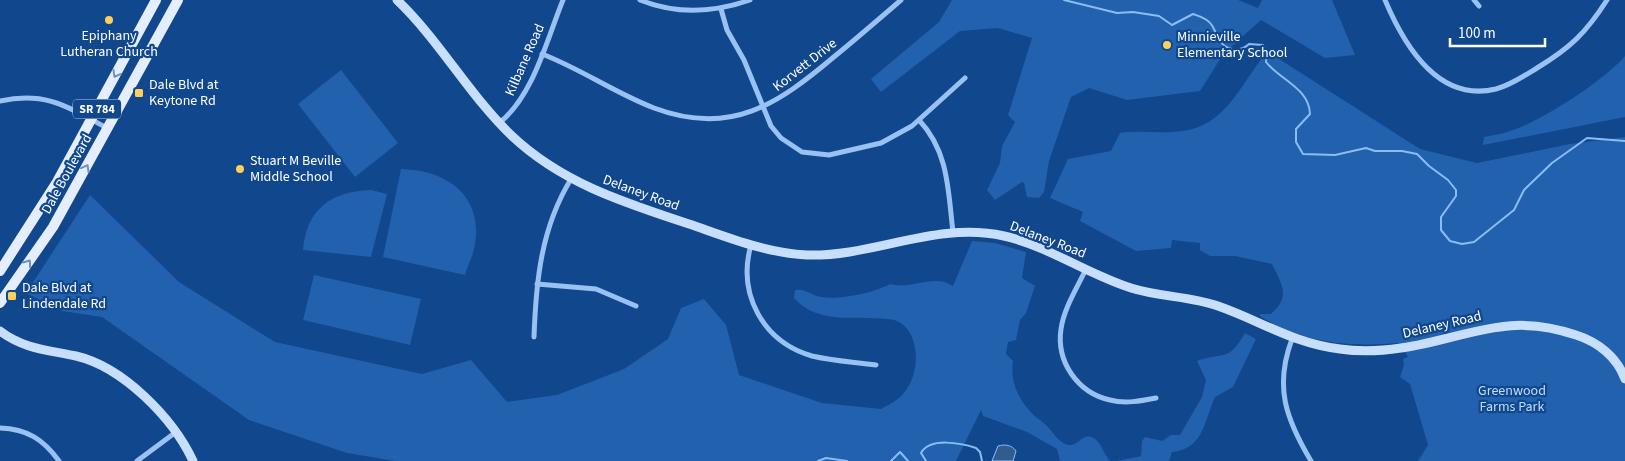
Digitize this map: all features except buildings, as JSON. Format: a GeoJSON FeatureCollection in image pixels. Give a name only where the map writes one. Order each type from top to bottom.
{"type":"FeatureCollection","features":[{"type":"Feature","properties":{"kind":"main road","name":"Dale Boulevard"},"geometry":{"type":"LineString","coordinates":[[0,271],[44,204],[156,0]]}},
{"type":"Feature","properties":{"kind":"main road","name":"Dale Boulevard"},"geometry":{"type":"LineString","coordinates":[[0,303],[50,232],[178,0]]}},
{"type":"Feature","properties":{"kind":"street","name":"Delaney Road"},"geometry":{"type":"LineString","coordinates":[[397,0],[417,20],[499,123],[529,151],[570,179],[609,197],[751,245],[791,254],[827,254],[953,232],[985,233],[1007,237],[1031,245],[1137,289],[1215,305],[1292,339],[1340,349],[1390,350],[1484,329],[1530,324],[1558,329],[1596,344],[1612,357],[1625,379]]}},
{"type":"Feature","properties":{"kind":"street","name":"Kilbane Road"},"geometry":{"type":"LineString","coordinates":[[499,123],[522,99],[563,0]]}},
{"type":"Feature","properties":{"kind":"street"},"geometry":{"type":"LineString","coordinates":[[640,0],[681,10],[721,9],[750,0]]}},
{"type":"Feature","properties":{"kind":"street","name":"Korvett Drive"},"geometry":{"type":"LineString","coordinates":[[542,54],[583,72],[625,97],[672,114],[690,118],[720,118],[763,108],[804,82],[901,0]]}},
{"type":"Feature","properties":{"kind":"street"},"geometry":{"type":"LineString","coordinates":[[1385,0],[1400,32],[1429,71],[1452,86],[1482,91],[1513,82],[1573,44],[1589,28],[1607,0]]}},
{"type":"Feature","properties":{"kind":"street"},"geometry":{"type":"LineString","coordinates":[[1474,0],[1478,6]]}},
{"type":"Feature","properties":{"kind":"street"},"geometry":{"type":"LineString","coordinates":[[721,9],[727,30],[744,60],[771,126],[781,138],[795,149],[817,156],[845,153],[881,144],[919,120],[965,78]]}},
{"type":"Feature","properties":{"kind":"street"},"geometry":{"type":"LineString","coordinates":[[0,101],[25,97],[47,99],[68,106],[108,128]]}},
{"type":"Feature","properties":{"kind":"street"},"geometry":{"type":"LineString","coordinates":[[919,120],[930,134],[943,158],[953,232]]}},
{"type":"Feature","properties":{"kind":"street"},"geometry":{"type":"LineString","coordinates":[[534,337],[538,284],[546,232],[556,206],[570,179]]}},
{"type":"Feature","properties":{"kind":"street"},"geometry":{"type":"LineString","coordinates":[[751,245],[747,266],[748,288],[755,310],[768,330],[786,344],[811,356],[876,365]]}},
{"type":"Feature","properties":{"kind":"street"},"geometry":{"type":"LineString","coordinates":[[1086,269],[1072,297],[1061,330],[1061,348],[1066,366],[1082,386],[1102,398],[1120,402],[1156,398]]}},
{"type":"Feature","properties":{"kind":"street"},"geometry":{"type":"LineString","coordinates":[[538,284],[596,289],[636,306]]}},
{"type":"Feature","properties":{"kind":"street"},"geometry":{"type":"LineString","coordinates":[[0,331],[24,344],[87,359],[109,369],[131,385],[176,432],[193,461]]}},
{"type":"Feature","properties":{"kind":"street"},"geometry":{"type":"LineString","coordinates":[[1292,339],[1283,376],[1284,400],[1292,427],[1311,461]]}},
{"type":"Feature","properties":{"kind":"street"},"geometry":{"type":"LineString","coordinates":[[0,428],[19,430],[35,436],[45,444],[59,461]]}},
{"type":"Feature","properties":{"kind":"street"},"geometry":{"type":"LineString","coordinates":[[137,461],[176,432]]}},
{"type":"Feature","properties":{"kind":"green space"},"geometry":{"type":"Polygon","coordinates":[[[952,0],[1238,0],[1258,8],[1262,0],[1332,0],[1355,55],[1325,58],[1261,20],[1224,53],[1200,91],[1127,100],[1089,88],[1071,97],[1049,161],[1044,192],[1039,198],[1027,197],[1024,183],[1022,182],[995,200],[987,190],[1000,163],[1002,146],[1015,122],[1008,115],[1032,38],[998,28],[960,31],[881,92],[871,79],[939,22],[952,0]]]}},
{"type":"Feature","properties":{"kind":"green space"},"geometry":{"type":"Polygon","coordinates":[[[1625,56],[1625,117],[1483,145],[1484,137],[1523,126],[1554,110],[1603,77],[1625,56]]]}},
{"type":"Feature","properties":{"kind":"green space","name":"Greenwood Farms Park"},"geometry":{"type":"Polygon","coordinates":[[[1276,57],[1420,149],[1477,163],[1570,144],[1625,137],[1625,461],[1418,461],[1428,445],[1410,384],[1400,377],[1404,365],[1403,359],[1408,357],[1399,343],[1345,344],[1327,342],[1293,333],[1260,316],[1260,314],[1271,314],[1281,302],[1283,296],[1281,284],[1272,264],[1235,256],[1210,256],[1200,250],[1200,243],[1172,240],[1171,248],[1136,251],[1080,221],[1083,212],[1050,198],[1068,159],[1111,151],[1120,133],[1182,131],[1197,128],[1220,114],[1238,93],[1262,58],[1276,57]]]}},
{"type":"Feature","properties":{"kind":"green space"},"geometry":{"type":"Polygon","coordinates":[[[341,70],[398,143],[355,177],[298,104],[341,70]]]}},
{"type":"Feature","properties":{"kind":"green space"},"geometry":{"type":"Polygon","coordinates":[[[401,169],[435,175],[449,182],[470,203],[475,218],[476,234],[473,253],[465,275],[383,257],[401,169]]]}},
{"type":"Feature","properties":{"kind":"green space"},"geometry":{"type":"Polygon","coordinates":[[[371,190],[387,194],[371,257],[303,250],[309,223],[324,205],[344,194],[371,190]]]}},
{"type":"Feature","properties":{"kind":"green space"},"geometry":{"type":"Polygon","coordinates":[[[90,195],[179,282],[275,342],[422,374],[471,360],[507,402],[557,395],[624,369],[668,339],[681,308],[704,299],[726,325],[739,375],[822,403],[881,409],[901,396],[909,386],[913,376],[916,353],[910,333],[903,325],[894,320],[841,318],[816,313],[804,307],[794,298],[795,290],[802,290],[821,297],[838,298],[866,293],[890,284],[906,285],[938,281],[946,282],[953,286],[972,241],[995,243],[1026,252],[1022,278],[1035,286],[1026,313],[1020,320],[1016,340],[1008,342],[1006,354],[1013,361],[1012,368],[1018,394],[1031,412],[1060,441],[1073,445],[1085,437],[1091,437],[1099,444],[1110,461],[1060,461],[1057,449],[1027,432],[983,416],[981,410],[956,461],[395,461],[347,453],[249,420],[102,317],[62,311],[26,293],[90,195]]]}},
{"type":"Feature","properties":{"kind":"green space"},"geometry":{"type":"Polygon","coordinates":[[[314,275],[421,299],[410,345],[303,320],[314,275]]]}},
{"type":"Feature","properties":{"kind":"green space"},"geometry":{"type":"Polygon","coordinates":[[[1245,333],[1256,339],[1233,387],[1215,397],[1205,424],[1197,440],[1191,446],[1172,452],[1169,461],[1117,461],[1141,456],[1142,441],[1145,437],[1162,441],[1171,435],[1180,435],[1202,397],[1206,380],[1197,361],[1229,352],[1234,349],[1245,333]]]}},
{"type":"Feature","properties":{"kind":"shaded area"},"geometry":{"type":"Polygon","coordinates":[[[998,446],[1012,447],[1016,451],[1013,461],[992,461],[998,446]]]}},
{"type":"Feature","properties":{"kind":"waterway"},"geometry":{"type":"LineString","coordinates":[[1064,0],[1117,13],[1133,12],[1159,16],[1172,25],[1193,14],[1204,18],[1210,23],[1218,39],[1226,47],[1238,49],[1249,44],[1263,45],[1267,53],[1266,62],[1305,97],[1308,105],[1310,114],[1296,129],[1296,142],[1303,154],[1335,155],[1366,148],[1375,151],[1402,151],[1417,154],[1448,180],[1456,190],[1456,196],[1441,217],[1441,230],[1450,241],[1462,244],[1474,242],[1514,210],[1524,190],[1552,163],[1587,138],[1625,141]]}},
{"type":"Feature","properties":{"kind":"waterway"},"geometry":{"type":"LineString","coordinates":[[926,461],[921,453],[925,448],[938,443],[962,444],[976,448],[980,452],[982,461]]}},
{"type":"Feature","properties":{"kind":"waterway"},"geometry":{"type":"LineString","coordinates":[[891,461],[900,452],[908,461]]}},
{"type":"Feature","properties":{"kind":"waterway"},"geometry":{"type":"LineString","coordinates":[[818,461],[826,458],[847,461]]}},
{"type":"Feature","properties":{"kind":"place","name":"Epiphany Lutheran Church"},"geometry":{"type":"Point","coordinates":[109,20]}},
{"type":"Feature","properties":{"kind":"place","name":"Minnieville Elementary School"},"geometry":{"type":"Point","coordinates":[1167,45]}},
{"type":"Feature","properties":{"kind":"place","name":"Dale Blvd at Keytone Rd"},"geometry":{"type":"Point","coordinates":[139,93]}},
{"type":"Feature","properties":{"kind":"place","name":"Stuart M Beville Middle School"},"geometry":{"type":"Point","coordinates":[240,169]}},
{"type":"Feature","properties":{"kind":"place","name":"Dale Blvd at Lindendale Rd"},"geometry":{"type":"Point","coordinates":[12,296]}}]}
